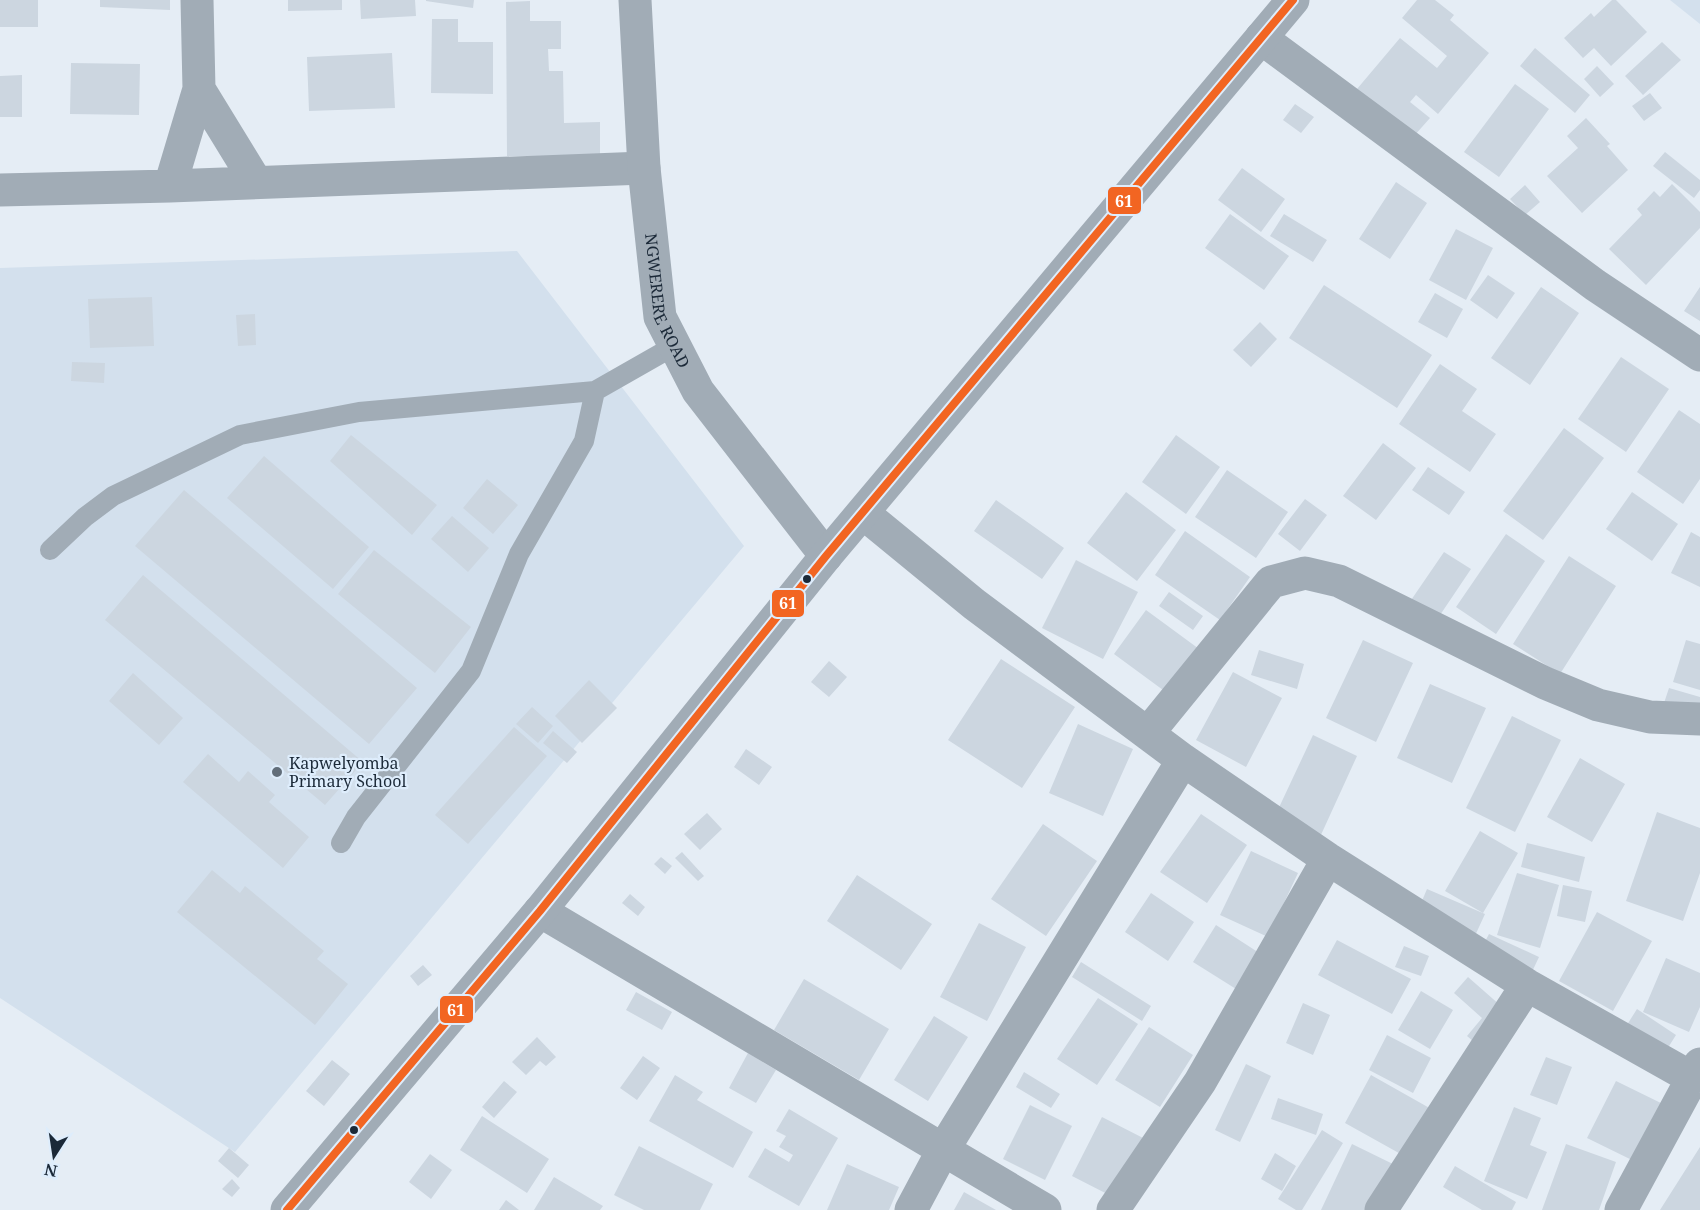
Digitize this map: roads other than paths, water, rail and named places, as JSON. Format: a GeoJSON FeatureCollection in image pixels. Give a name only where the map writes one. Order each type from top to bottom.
{"type":"FeatureCollection","features":[{"type":"Feature","properties":{"kind":"street"},"geometry":{"type":"LineString","coordinates":[[170,186],[199,89],[196,0]]}},
{"type":"Feature","properties":{"kind":"street","name":"NGWERERE ROAD"},"geometry":{"type":"LineString","coordinates":[[635,0],[644,168],[660,317],[698,391],[826,556]]}},
{"type":"Feature","properties":{"kind":"street"},"geometry":{"type":"LineString","coordinates":[[287,1210],[540,911],[826,556],[1293,0]]}},
{"type":"Feature","properties":{"kind":"street"},"geometry":{"type":"LineString","coordinates":[[1261,38],[1595,285],[1700,355]]}},
{"type":"Feature","properties":{"kind":"street"},"geometry":{"type":"LineString","coordinates":[[199,89],[256,182]]}},
{"type":"Feature","properties":{"kind":"street"},"geometry":{"type":"LineString","coordinates":[[0,190],[170,186],[644,168]]}},
{"type":"Feature","properties":{"kind":"street"},"geometry":{"type":"LineString","coordinates":[[863,513],[974,604],[1183,760],[1328,859],[1527,985],[1696,1071],[1621,1210]]}},
{"type":"Feature","properties":{"kind":"street"},"geometry":{"type":"LineString","coordinates":[[1148,733],[1271,582],[1305,573],[1339,581],[1545,682],[1598,705],[1650,717],[1700,719]]}},
{"type":"Feature","properties":{"kind":"street"},"geometry":{"type":"LineString","coordinates":[[910,1210],[943,1150],[1183,760]]}},
{"type":"Feature","properties":{"kind":"street"},"geometry":{"type":"LineString","coordinates":[[1113,1210],[1200,1082],[1328,859]]}},
{"type":"Feature","properties":{"kind":"street"},"geometry":{"type":"LineString","coordinates":[[540,911],[1046,1210]]}},
{"type":"Feature","properties":{"kind":"street"},"geometry":{"type":"LineString","coordinates":[[1381,1210],[1527,985]]}},
{"type":"Feature","properties":{"kind":"lane"},"geometry":{"type":"LineString","coordinates":[[50,550],[85,517],[113,496],[240,435],[359,412],[595,391],[675,346]]}},
{"type":"Feature","properties":{"kind":"lane"},"geometry":{"type":"LineString","coordinates":[[341,843],[356,817],[471,671],[519,554],[584,441],[595,391]]}},
{"type":"Feature","properties":{"kind":"place","name":"Kapwelyomba Primary School"},"geometry":{"type":"Point","coordinates":[277,772]}}]}
